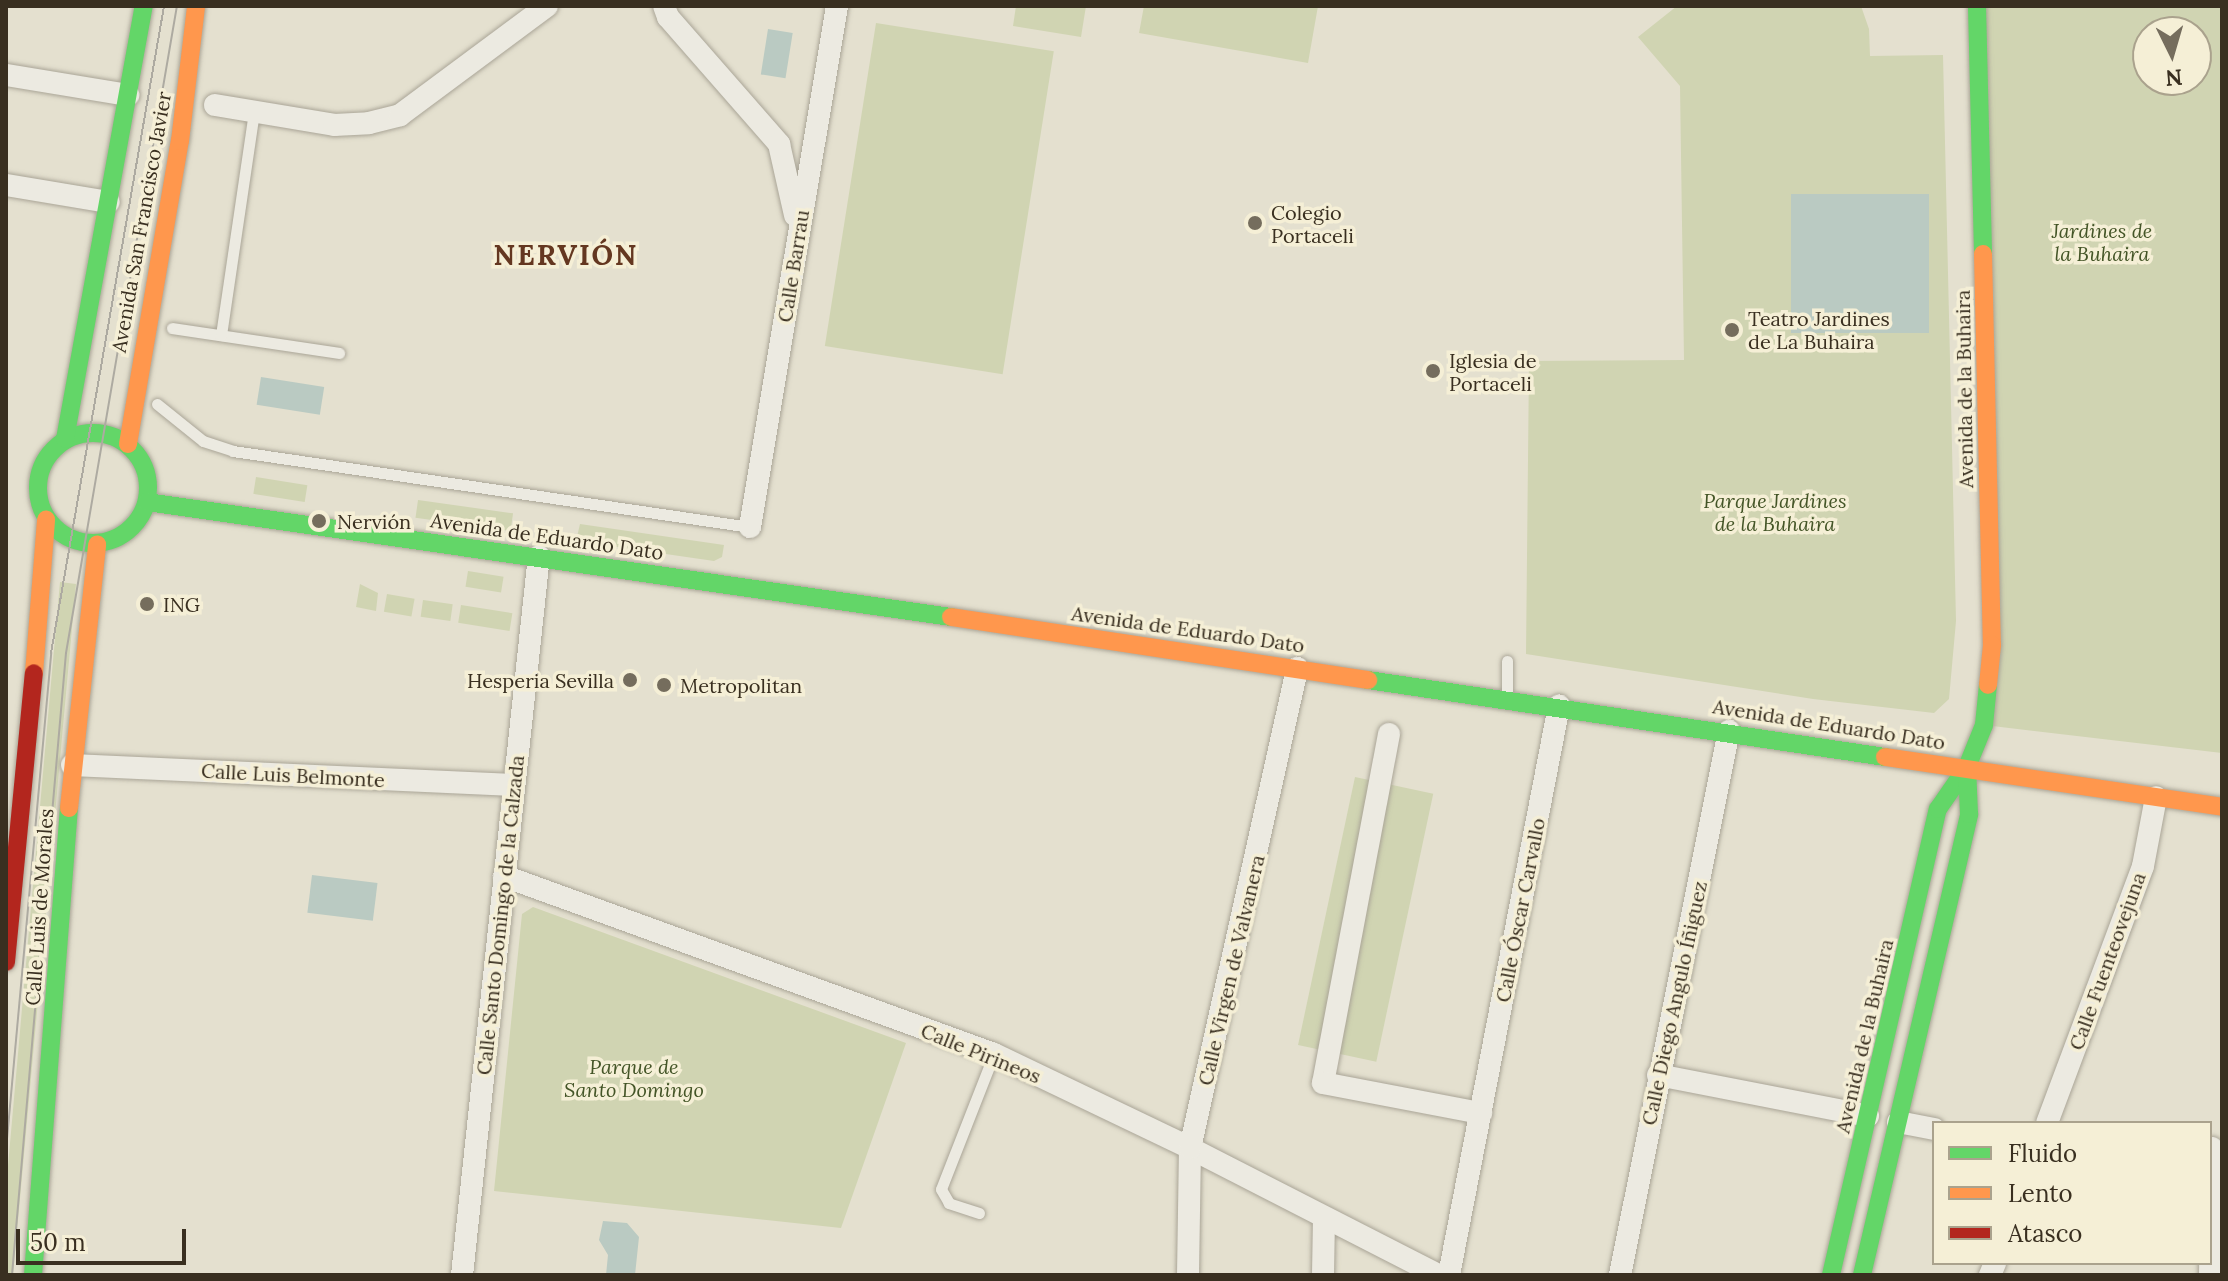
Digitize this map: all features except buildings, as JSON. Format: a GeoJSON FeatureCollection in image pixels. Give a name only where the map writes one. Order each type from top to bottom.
{"type":"FeatureCollection","features":[{"type":"Feature","properties":{"kind":"main road","name":"Avenida San Francisco Javier"},"geometry":{"type":"LineString","coordinates":[[65,439],[144,6]]}},
{"type":"Feature","properties":{"kind":"main road","name":"Avenida San Francisco Javier"},"geometry":{"type":"LineString","coordinates":[[128,444],[131,411],[175,171],[196,6]]}},
{"type":"Feature","properties":{"kind":"main road","name":"Avenida de la Buhaira"},"geometry":{"type":"LineString","coordinates":[[1831,1275],[1938,809],[1967,767],[1984,725],[1992,645],[1977,6]]}},
{"type":"Feature","properties":{"kind":"main road"},"geometry":{"type":"LineString","coordinates":[[85,432],[117,438],[128,444],[144,466],[149,484],[147,502],[140,518],[129,531],[97,544],[69,539],[46,519],[29,484],[47,455],[65,439],[85,432]]}},
{"type":"Feature","properties":{"kind":"main road","name":"Avenida de Eduardo Dato"},"geometry":{"type":"LineString","coordinates":[[147,502],[539,556],[1729,731],[2222,807]]}},
{"type":"Feature","properties":{"kind":"main road","name":"Calle Luis de Morales"},"geometry":{"type":"LineString","coordinates":[[6,962],[45,560],[46,519]]}},
{"type":"Feature","properties":{"kind":"main road","name":"Calle Luis de Morales"},"geometry":{"type":"LineString","coordinates":[[33,1275],[72,765],[97,544]]}},
{"type":"Feature","properties":{"kind":"main road","name":"Avenida de la Buhaira"},"geometry":{"type":"LineString","coordinates":[[1862,1275],[1969,814],[1967,767]]}},
{"type":"Feature","properties":{"kind":"street"},"geometry":{"type":"LineString","coordinates":[[215,105],[334,125],[369,123],[400,115],[547,6]]}},
{"type":"Feature","properties":{"kind":"street"},"geometry":{"type":"LineString","coordinates":[[664,6],[668,17],[779,144],[799,235]]}},
{"type":"Feature","properties":{"kind":"street","name":"Calle Barrau"},"geometry":{"type":"LineString","coordinates":[[750,527],[837,6]]}},
{"type":"Feature","properties":{"kind":"street"},"geometry":{"type":"LineString","coordinates":[[6,75],[128,95]]}},
{"type":"Feature","properties":{"kind":"street"},"geometry":{"type":"LineString","coordinates":[[779,144],[796,146],[815,135]]}},
{"type":"Feature","properties":{"kind":"street"},"geometry":{"type":"LineString","coordinates":[[6,185],[109,202]]}},
{"type":"Feature","properties":{"kind":"street","name":"Calle Santo Domingo de la Calzada"},"geometry":{"type":"LineString","coordinates":[[462,1275],[539,556]]}},
{"type":"Feature","properties":{"kind":"street","name":"Calle Virgen de Valvanera"},"geometry":{"type":"LineString","coordinates":[[1188,1275],[1190,1148],[1297,668]]}},
{"type":"Feature","properties":{"kind":"street","name":"Calle Óscar Carvallo"},"geometry":{"type":"LineString","coordinates":[[1449,1275],[1559,706]]}},
{"type":"Feature","properties":{"kind":"street","name":"Calle Diego Angulo Íñiguez"},"geometry":{"type":"LineString","coordinates":[[1620,1275],[1729,731]]}},
{"type":"Feature","properties":{"kind":"street"},"geometry":{"type":"LineString","coordinates":[[1389,734],[1323,1083],[1481,1113]]}},
{"type":"Feature","properties":{"kind":"street","name":"Calle Luis Belmonte"},"geometry":{"type":"LineString","coordinates":[[72,765],[514,785]]}},
{"type":"Feature","properties":{"kind":"street","name":"Calle Fuenteovejuna"},"geometry":{"type":"LineString","coordinates":[[2048,1121],[2143,866],[2156,797]]}},
{"type":"Feature","properties":{"kind":"street","name":"Calle Pirineos"},"geometry":{"type":"LineString","coordinates":[[504,876],[994,1054],[1190,1148],[1438,1275]]}},
{"type":"Feature","properties":{"kind":"street"},"geometry":{"type":"LineString","coordinates":[[1658,1075],[1868,1116]]}},
{"type":"Feature","properties":{"kind":"street"},"geometry":{"type":"LineString","coordinates":[[1898,1122],[1932,1129]]}},
{"type":"Feature","properties":{"kind":"street"},"geometry":{"type":"LineString","coordinates":[[2212,1224],[2215,1148]]}},
{"type":"Feature","properties":{"kind":"street"},"geometry":{"type":"LineString","coordinates":[[1323,1275],[1324,1219]]}},
{"type":"Feature","properties":{"kind":"lane"},"geometry":{"type":"LineString","coordinates":[[221,335],[254,112]]}},
{"type":"Feature","properties":{"kind":"lane"},"geometry":{"type":"LineString","coordinates":[[172,328],[339,353]]}},
{"type":"Feature","properties":{"kind":"lane"},"geometry":{"type":"LineString","coordinates":[[157,404],[203,441],[233,451],[750,527]]}},
{"type":"Feature","properties":{"kind":"lane"},"geometry":{"type":"LineString","coordinates":[[1507,661],[1507,699]]}},
{"type":"Feature","properties":{"kind":"lane"},"geometry":{"type":"LineString","coordinates":[[979,1213],[945,1200],[941,1189],[994,1054]]}},
{"type":"Feature","properties":{"kind":"green space"},"geometry":{"type":"Polygon","coordinates":[[[1016,6],[1086,6],[1081,37],[1013,26],[1016,6]]]}},
{"type":"Feature","properties":{"kind":"green space"},"geometry":{"type":"Polygon","coordinates":[[[1144,6],[1318,6],[1308,63],[1139,33],[1144,6]]]}},
{"type":"Feature","properties":{"kind":"green space","name":"Parque Jardines de la Buhaira"},"geometry":{"type":"Polygon","coordinates":[[[1677,6],[1861,6],[1869,29],[1870,56],[1943,55],[1956,621],[1949,699],[1934,713],[1813,699],[1526,654],[1529,361],[1684,360],[1680,86],[1638,37],[1677,6]]]}},
{"type":"Feature","properties":{"kind":"green space","name":"Jardines de la Buhaira"},"geometry":{"type":"Polygon","coordinates":[[[1977,6],[2222,6],[2222,753],[1984,725],[1977,6]]]}},
{"type":"Feature","properties":{"kind":"green space"},"geometry":{"type":"Polygon","coordinates":[[[876,23],[1054,51],[1003,374],[825,346],[876,23]]]}},
{"type":"Feature","properties":{"kind":"green space"},"geometry":{"type":"Polygon","coordinates":[[[256,477],[307,485],[305,502],[253,494],[256,477]]]}},
{"type":"Feature","properties":{"kind":"green space"},"geometry":{"type":"Polygon","coordinates":[[[418,500],[513,513],[511,531],[415,518],[418,500]]]}},
{"type":"Feature","properties":{"kind":"green space"},"geometry":{"type":"Polygon","coordinates":[[[580,524],[724,545],[722,557],[714,561],[576,541],[580,524]]]}},
{"type":"Feature","properties":{"kind":"green space"},"geometry":{"type":"Polygon","coordinates":[[[468,571],[504,577],[501,592],[465,587],[468,571]]]}},
{"type":"Feature","properties":{"kind":"green space"},"geometry":{"type":"Polygon","coordinates":[[[60,582],[76,584],[13,1275],[6,1275],[7,1177],[60,582]]]}},
{"type":"Feature","properties":{"kind":"green space"},"geometry":{"type":"Polygon","coordinates":[[[360,584],[378,593],[376,611],[356,607],[360,584]]]}},
{"type":"Feature","properties":{"kind":"green space"},"geometry":{"type":"Polygon","coordinates":[[[387,594],[415,599],[411,617],[384,612],[387,594]]]}},
{"type":"Feature","properties":{"kind":"green space"},"geometry":{"type":"Polygon","coordinates":[[[423,600],[453,604],[450,621],[421,617],[423,600]]]}},
{"type":"Feature","properties":{"kind":"green space"},"geometry":{"type":"Polygon","coordinates":[[[461,605],[512,613],[510,631],[458,623],[461,605]]]}},
{"type":"Feature","properties":{"kind":"green space"},"geometry":{"type":"Polygon","coordinates":[[[1355,777],[1433,794],[1376,1062],[1298,1045],[1355,777]]]}},
{"type":"Feature","properties":{"kind":"green space","name":"Parque de Santo Domingo"},"geometry":{"type":"Polygon","coordinates":[[[533,907],[906,1043],[841,1228],[494,1191],[522,914],[533,907]]]}},
{"type":"Feature","properties":{"kind":"shaded area"},"geometry":{"type":"Polygon","coordinates":[[[768,29],[793,33],[785,78],[761,74],[768,29]]]}},
{"type":"Feature","properties":{"kind":"shaded area"},"geometry":{"type":"Polygon","coordinates":[[[1791,194],[1929,194],[1929,333],[1791,333],[1791,194]]]}},
{"type":"Feature","properties":{"kind":"shaded area"},"geometry":{"type":"Polygon","coordinates":[[[261,377],[324,387],[320,415],[257,405],[261,377]]]}},
{"type":"Feature","properties":{"kind":"shaded area"},"geometry":{"type":"Polygon","coordinates":[[[312,875],[378,883],[373,921],[307,913],[312,875]]]}},
{"type":"Feature","properties":{"kind":"shaded area"},"geometry":{"type":"Polygon","coordinates":[[[603,1221],[627,1223],[639,1237],[635,1275],[606,1275],[608,1255],[599,1240],[603,1221]]]}},
{"type":"Feature","properties":{"kind":"tram line"},"geometry":{"type":"LineString","coordinates":[[6,1150],[51,653],[164,6]]}},
{"type":"Feature","properties":{"kind":"tram line"},"geometry":{"type":"LineString","coordinates":[[12,1275],[66,653],[177,6]]}},
{"type":"Feature","properties":{"kind":"traffic: fast"},"geometry":{"type":"LineString","coordinates":[[65,439],[144,6]]}},
{"type":"Feature","properties":{"kind":"traffic: fast"},"geometry":{"type":"LineString","coordinates":[[1977,6],[1983,254]]}},
{"type":"Feature","properties":{"kind":"traffic: fast"},"geometry":{"type":"LineString","coordinates":[[93,433],[114,437],[132,449],[144,467],[148,488],[144,509],[132,527],[114,539],[93,543],[72,539],[54,527],[42,509],[38,488],[42,467],[54,449],[72,437],[93,433]]}},
{"type":"Feature","properties":{"kind":"traffic: fast"},"geometry":{"type":"LineString","coordinates":[[147,502],[951,617]]}},
{"type":"Feature","properties":{"kind":"traffic: fast"},"geometry":{"type":"LineString","coordinates":[[1368,680],[1885,757]]}},
{"type":"Feature","properties":{"kind":"traffic: fast"},"geometry":{"type":"LineString","coordinates":[[1831,1275],[1938,809],[1967,767],[1984,725],[1988,685]]}},
{"type":"Feature","properties":{"kind":"traffic: fast"},"geometry":{"type":"LineString","coordinates":[[1862,1275],[1969,814],[1967,767]]}},
{"type":"Feature","properties":{"kind":"traffic: fast"},"geometry":{"type":"LineString","coordinates":[[33,1275],[69,808]]}},
{"type":"Feature","properties":{"kind":"traffic: slow"},"geometry":{"type":"LineString","coordinates":[[128,444],[180,141],[196,6]]}},
{"type":"Feature","properties":{"kind":"traffic: slow"},"geometry":{"type":"LineString","coordinates":[[1983,254],[1992,645],[1988,685]]}},
{"type":"Feature","properties":{"kind":"traffic: slow"},"geometry":{"type":"LineString","coordinates":[[34,673],[46,519]]}},
{"type":"Feature","properties":{"kind":"traffic: slow"},"geometry":{"type":"LineString","coordinates":[[69,808],[97,544]]}},
{"type":"Feature","properties":{"kind":"traffic: slow"},"geometry":{"type":"LineString","coordinates":[[951,617],[1368,680]]}},
{"type":"Feature","properties":{"kind":"traffic: slow"},"geometry":{"type":"LineString","coordinates":[[1885,757],[2222,807]]}},
{"type":"Feature","properties":{"kind":"traffic: jam"},"geometry":{"type":"LineString","coordinates":[[6,962],[34,673]]}},
{"type":"Feature","properties":{"kind":"place","name":"Colegio Portaceli"},"geometry":{"type":"Point","coordinates":[1255,223]}},
{"type":"Feature","properties":{"kind":"place","name":"Teatro Jardines de La Buhaira"},"geometry":{"type":"Point","coordinates":[1732,330]}},
{"type":"Feature","properties":{"kind":"place","name":"Iglesia de Portaceli"},"geometry":{"type":"Point","coordinates":[1433,371]}},
{"type":"Feature","properties":{"kind":"place","name":"Nervión"},"geometry":{"type":"Point","coordinates":[319,521]}},
{"type":"Feature","properties":{"kind":"place","name":"ING"},"geometry":{"type":"Point","coordinates":[147,604]}},
{"type":"Feature","properties":{"kind":"place","name":"Hesperia Sevilla"},"geometry":{"type":"Point","coordinates":[630,680]}},
{"type":"Feature","properties":{"kind":"place","name":"Metropolitan"},"geometry":{"type":"Point","coordinates":[664,685]}},
{"type":"Feature","properties":{"kind":"district","name":"NERVIÓN"},"geometry":{"type":"Point","coordinates":[566,255]}}]}
